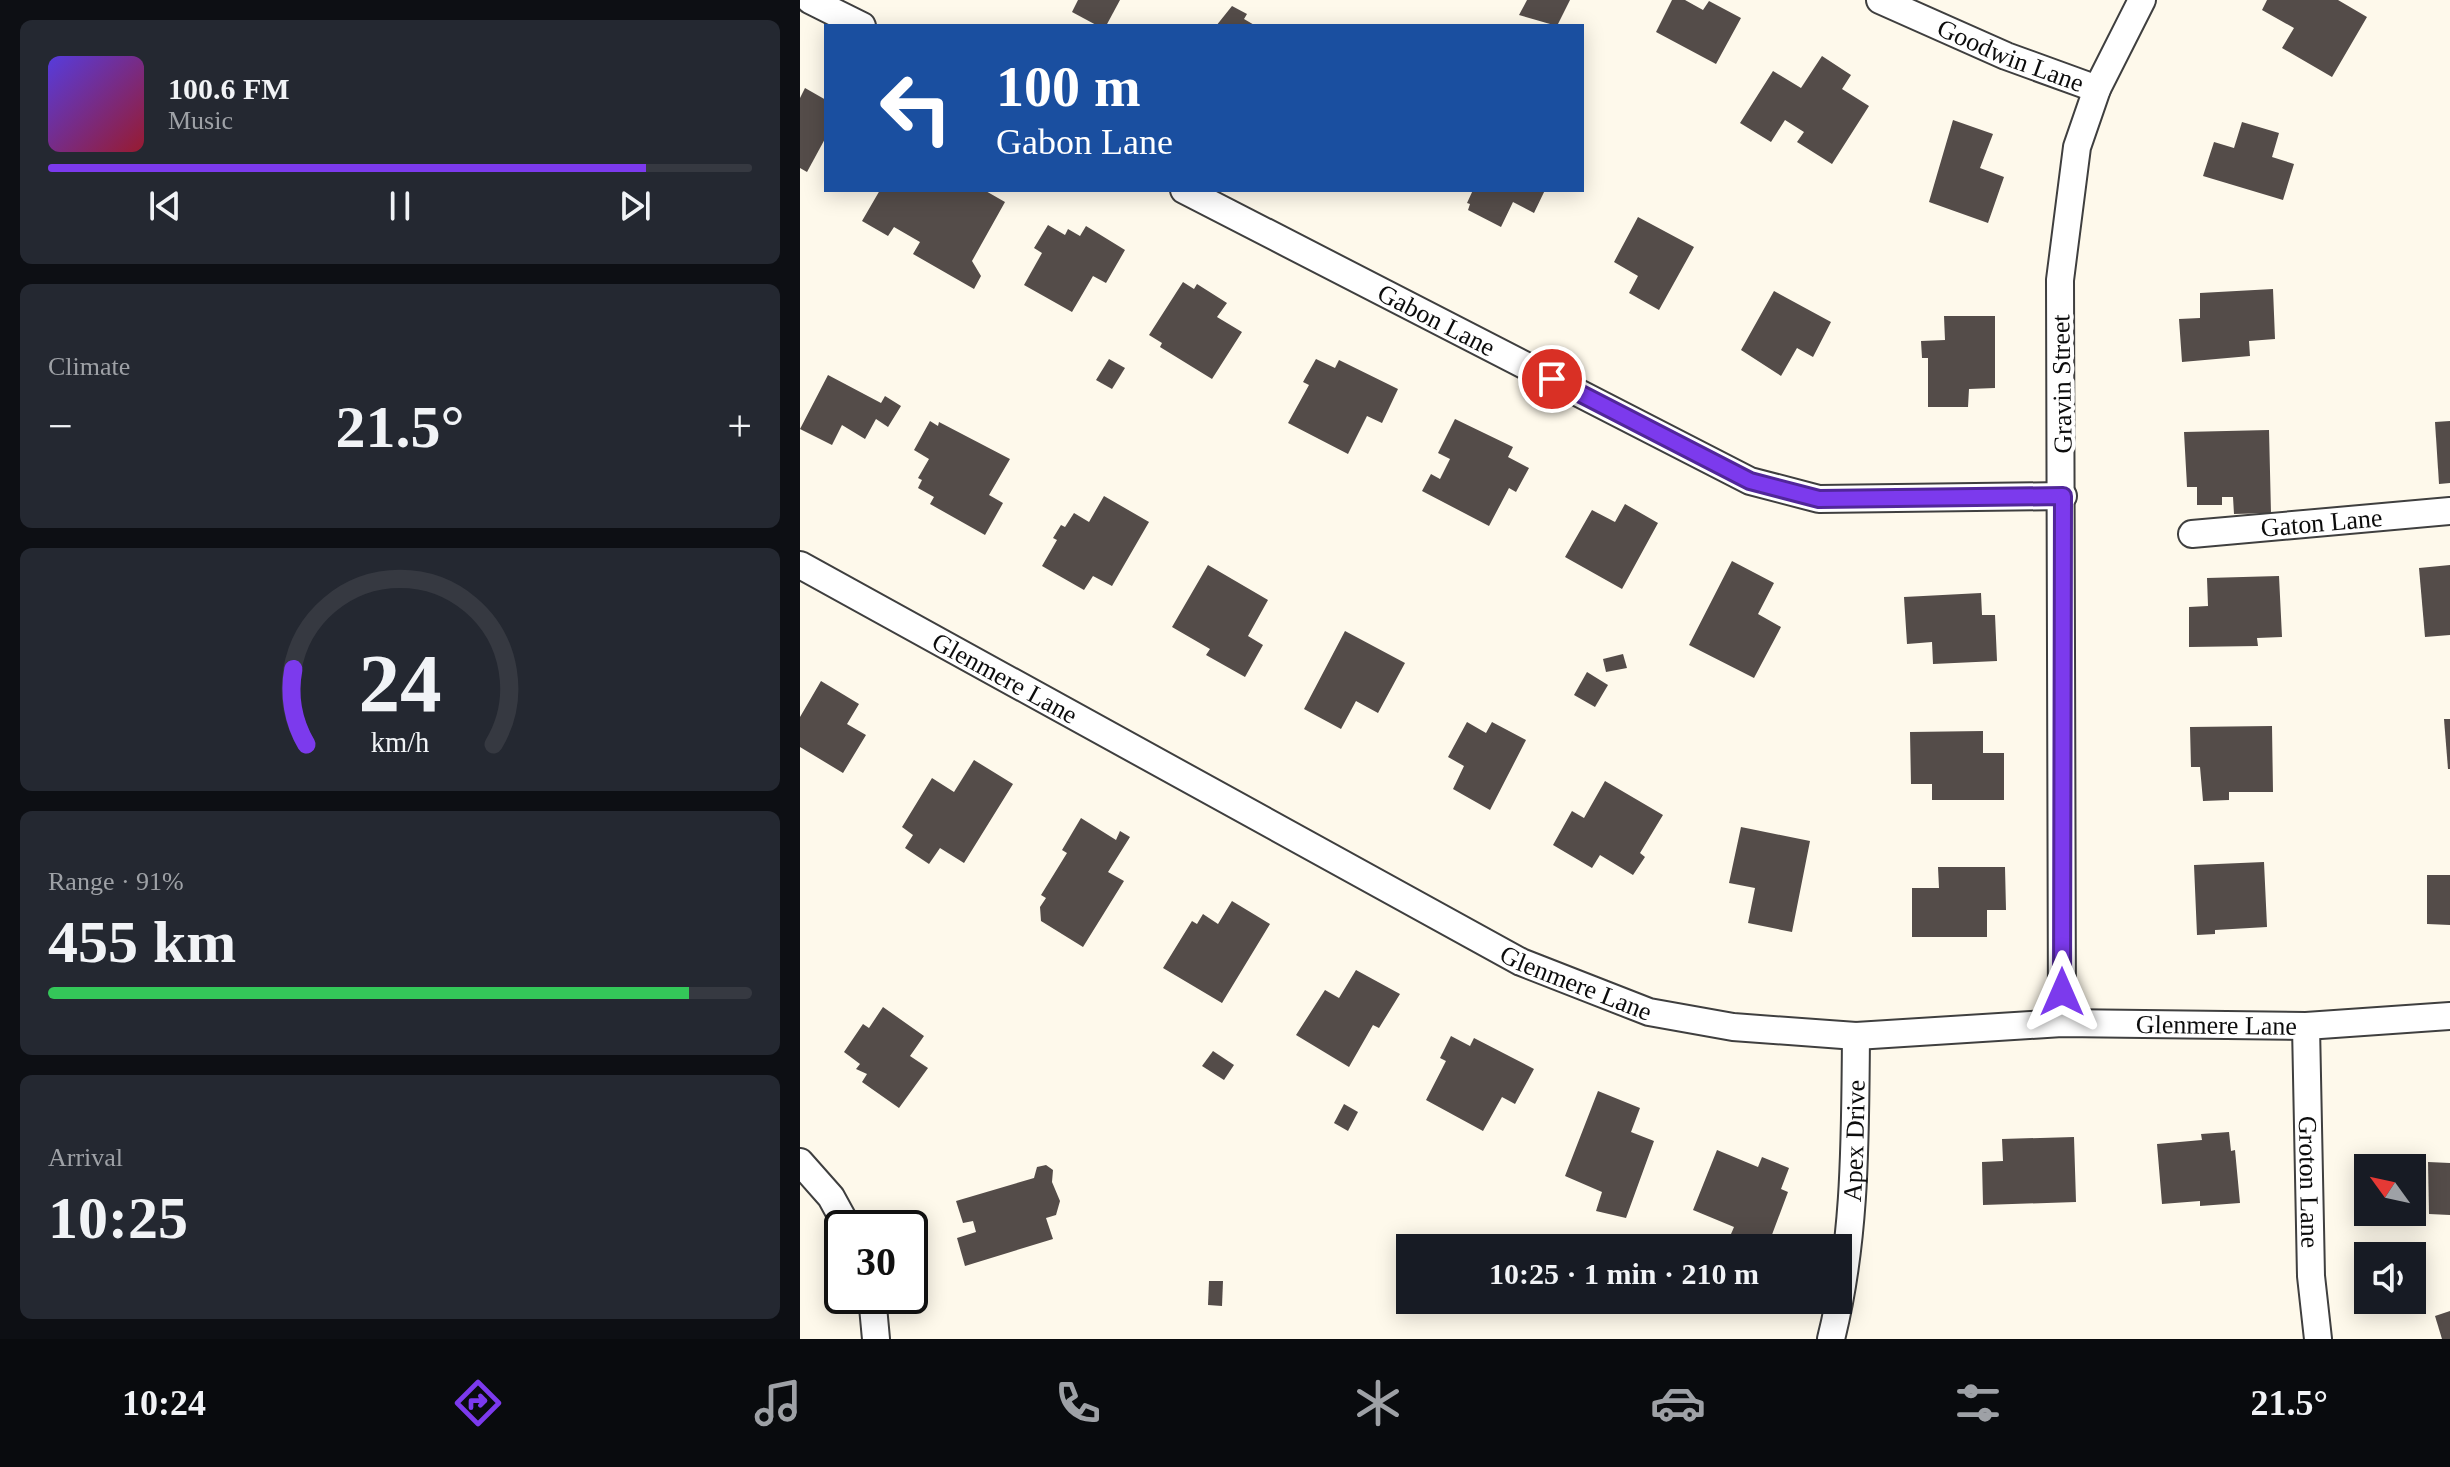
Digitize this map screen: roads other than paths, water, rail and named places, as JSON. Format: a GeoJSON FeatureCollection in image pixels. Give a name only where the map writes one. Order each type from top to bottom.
{"type":"FeatureCollection","features":[{"type":"Feature","properties":{"kind":"street"},"geometry":{"type":"LineString","coordinates":[[810,0],[858,24]]}},
{"type":"Feature","properties":{"kind":"street","name":"Goodwin Lane"},"geometry":{"type":"LineString","coordinates":[[1880,0],[2006,56],[2097,89]]}},
{"type":"Feature","properties":{"kind":"street","name":"Gravin Street"},"geometry":{"type":"LineString","coordinates":[[2062,1023],[2063,496],[2060,280],[2077,147],[2097,89],[2142,0]]}},
{"type":"Feature","properties":{"kind":"street","name":"Gabon Lane"},"geometry":{"type":"LineString","coordinates":[[1188,192],[1750,481],[1819,499],[2063,496]]}},
{"type":"Feature","properties":{"kind":"street","name":"Gaton Lane"},"geometry":{"type":"LineString","coordinates":[[2192,534],[2450,511]]}},
{"type":"Feature","properties":{"kind":"street","name":"Glenmere Lane"},"geometry":{"type":"LineString","coordinates":[[800,565],[1521,962],[1649,1012],[1733,1027],[1856,1036],[2062,1023],[2306,1026],[2450,1016]]}},
{"type":"Feature","properties":{"kind":"street","name":"Groton Lane"},"geometry":{"type":"LineString","coordinates":[[2306,1026],[2311,1276],[2318,1339]]}},
{"type":"Feature","properties":{"kind":"street","name":"Apex Drive"},"geometry":{"type":"LineString","coordinates":[[1831,1339],[1844,1287],[1855,1183],[1856,1036]]}},
{"type":"Feature","properties":{"kind":"street"},"geometry":{"type":"LineString","coordinates":[[800,1162],[831,1197],[838,1210]]}},
{"type":"Feature","properties":{"kind":"street"},"geometry":{"type":"LineString","coordinates":[[874,1314],[876,1339]]}}]}
